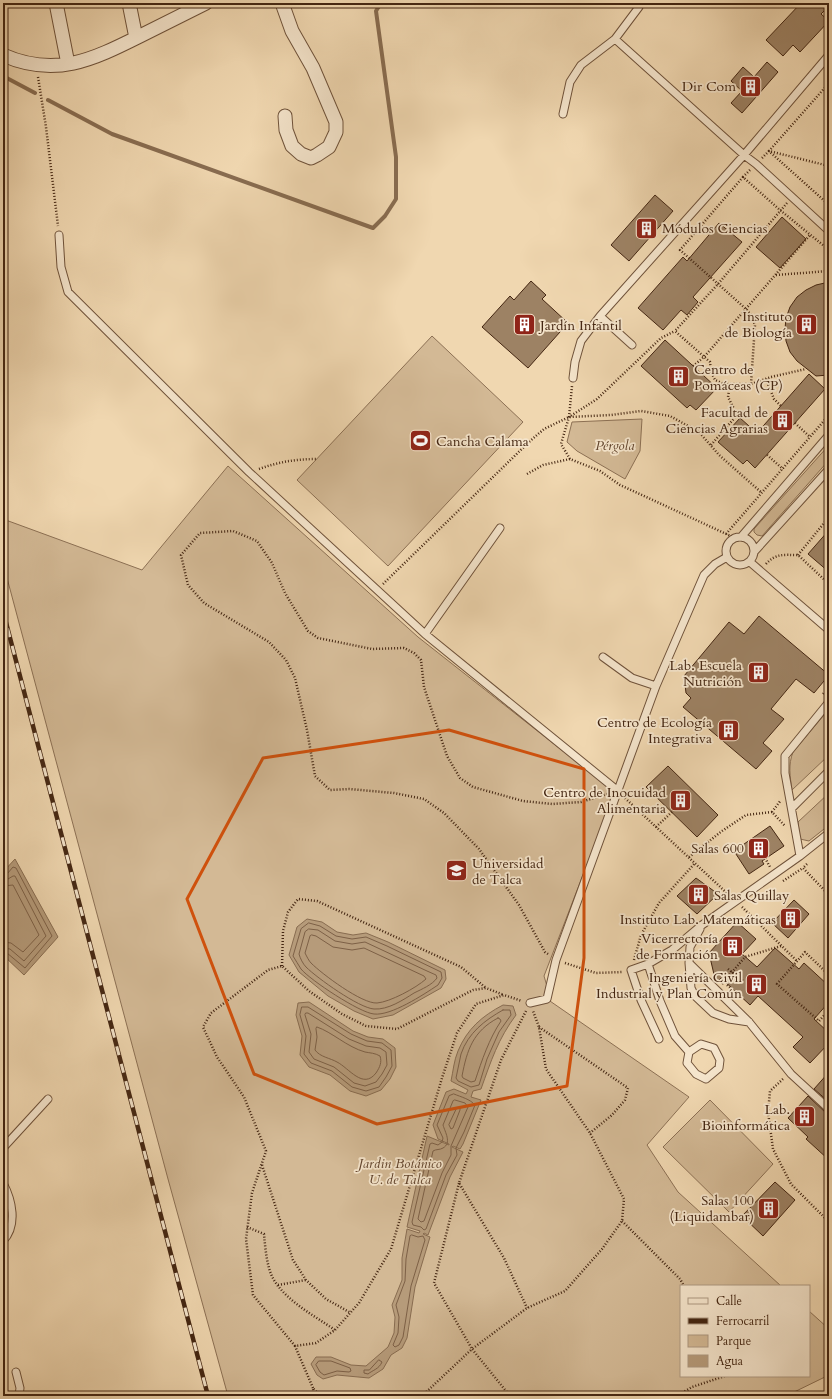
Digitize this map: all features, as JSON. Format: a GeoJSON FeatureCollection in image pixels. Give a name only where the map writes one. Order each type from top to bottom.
{"type":"FeatureCollection","features":[{"type":"Feature","properties":{"kind":"street"},"geometry":{"type":"LineString","coordinates":[[56,3],[68,64]]}},
{"type":"Feature","properties":{"kind":"street"},"geometry":{"type":"LineString","coordinates":[[129,3],[136,38]]}},
{"type":"Feature","properties":{"kind":"street"},"geometry":{"type":"LineString","coordinates":[[282,3],[292,31],[313,68],[336,122],[336,132],[330,147],[311,158],[301,154],[292,146],[286,130],[285,116]]}},
{"type":"Feature","properties":{"kind":"street"},"geometry":{"type":"LineString","coordinates":[[3,55],[36,66],[68,64],[96,56],[204,4]]}},
{"type":"Feature","properties":{"kind":"lane"},"geometry":{"type":"LineString","coordinates":[[563,114],[570,82],[581,65],[615,39],[639,7]]}},
{"type":"Feature","properties":{"kind":"lane"},"geometry":{"type":"LineString","coordinates":[[615,39],[829,231]]}},
{"type":"Feature","properties":{"kind":"lane"},"geometry":{"type":"LineString","coordinates":[[573,378],[575,362],[581,341],[600,316],[744,155],[829,55]]}},
{"type":"Feature","properties":{"kind":"lane"},"geometry":{"type":"LineString","coordinates":[[59,235],[61,267],[68,292],[250,472],[424,634],[618,791]]}},
{"type":"Feature","properties":{"kind":"lane"},"geometry":{"type":"LineString","coordinates":[[600,316],[632,345]]}},
{"type":"Feature","properties":{"kind":"lane"},"geometry":{"type":"LineString","coordinates":[[738,538],[829,435]]}},
{"type":"Feature","properties":{"kind":"lane"},"geometry":{"type":"LineString","coordinates":[[754,552],[753,546],[746,538],[738,538],[731,541],[727,546],[726,551],[727,557],[730,561],[740,566],[750,562],[754,552],[829,469]]}},
{"type":"Feature","properties":{"kind":"lane"},"geometry":{"type":"LineString","coordinates":[[424,634],[500,528]]}},
{"type":"Feature","properties":{"kind":"lane"},"geometry":{"type":"LineString","coordinates":[[530,1003],[547,999],[556,960],[656,686],[704,574],[715,564],[727,557]]}},
{"type":"Feature","properties":{"kind":"lane"},"geometry":{"type":"LineString","coordinates":[[750,562],[829,630]]}},
{"type":"Feature","properties":{"kind":"lane"},"geometry":{"type":"LineString","coordinates":[[603,657],[632,678],[656,686]]}},
{"type":"Feature","properties":{"kind":"lane"},"geometry":{"type":"LineString","coordinates":[[800,856],[785,773],[785,756],[829,702]]}},
{"type":"Feature","properties":{"kind":"lane"},"geometry":{"type":"LineString","coordinates":[[792,808],[829,770]]}},
{"type":"Feature","properties":{"kind":"lane"},"geometry":{"type":"LineString","coordinates":[[659,1039],[641,1000],[630,970],[648,964],[672,950],[702,925],[800,856],[829,833]]}},
{"type":"Feature","properties":{"kind":"lane"},"geometry":{"type":"LineString","coordinates":[[702,925],[690,947],[689,963],[691,988],[695,996],[713,1013],[729,1020],[749,1022]]}},
{"type":"Feature","properties":{"kind":"lane"},"geometry":{"type":"LineString","coordinates":[[689,963],[749,1022],[791,1074],[829,1109]]}},
{"type":"Feature","properties":{"kind":"lane"},"geometry":{"type":"LineString","coordinates":[[648,964],[660,1001],[675,1036],[688,1052],[687,1063],[696,1074],[706,1079],[719,1068],[720,1060],[714,1048],[701,1044],[688,1052]]}},
{"type":"Feature","properties":{"kind":"lane"},"geometry":{"type":"LineString","coordinates":[[3,1148],[48,1099]]}},
{"type":"Feature","properties":{"kind":"lane"},"geometry":{"type":"LineString","coordinates":[[3,1183],[12,1208],[12,1222],[3,1241]]}},
{"type":"Feature","properties":{"kind":"lane"},"geometry":{"type":"LineString","coordinates":[[16,1372],[20,1388],[19,1396]]}},
{"type":"Feature","properties":{"kind":"path"},"geometry":{"type":"LineString","coordinates":[[36,66],[46,127],[59,235]]}},
{"type":"Feature","properties":{"kind":"path"},"geometry":{"type":"LineString","coordinates":[[751,384],[755,326],[751,315],[680,250],[829,83]]}},
{"type":"Feature","properties":{"kind":"path"},"geometry":{"type":"LineString","coordinates":[[769,151],[825,165],[829,164]]}},
{"type":"Feature","properties":{"kind":"path"},"geometry":{"type":"LineString","coordinates":[[769,151],[829,205]]}},
{"type":"Feature","properties":{"kind":"path"},"geometry":{"type":"LineString","coordinates":[[825,165],[829,161]]}},
{"type":"Feature","properties":{"kind":"path"},"geometry":{"type":"LineString","coordinates":[[743,178],[829,250]]}},
{"type":"Feature","properties":{"kind":"path"},"geometry":{"type":"LineString","coordinates":[[377,590],[530,441],[544,429],[569,417],[597,399],[661,338],[675,331],[718,284],[780,210],[792,198]]}},
{"type":"Feature","properties":{"kind":"path"},"geometry":{"type":"LineString","coordinates":[[694,366],[704,357],[810,235]]}},
{"type":"Feature","properties":{"kind":"path"},"geometry":{"type":"LineString","coordinates":[[775,276],[829,271]]}},
{"type":"Feature","properties":{"kind":"path"},"geometry":{"type":"LineString","coordinates":[[675,331],[710,362],[711,372],[716,380],[724,384],[751,384],[806,369]]}},
{"type":"Feature","properties":{"kind":"path"},"geometry":{"type":"LineString","coordinates":[[570,459],[561,444],[569,417],[573,378]]}},
{"type":"Feature","properties":{"kind":"path"},"geometry":{"type":"LineString","coordinates":[[766,379],[774,399],[781,406]]}},
{"type":"Feature","properties":{"kind":"path"},"geometry":{"type":"LineString","coordinates":[[711,445],[737,415],[728,397],[730,384]]}},
{"type":"Feature","properties":{"kind":"path"},"geometry":{"type":"LineString","coordinates":[[569,417],[611,415],[641,411],[670,416],[699,432],[719,455],[762,493]]}},
{"type":"Feature","properties":{"kind":"path"},"geometry":{"type":"LineString","coordinates":[[726,534],[829,415]]}},
{"type":"Feature","properties":{"kind":"path"},"geometry":{"type":"LineString","coordinates":[[795,423],[810,437]]}},
{"type":"Feature","properties":{"kind":"path"},"geometry":{"type":"LineString","coordinates":[[767,455],[783,469]]}},
{"type":"Feature","properties":{"kind":"path"},"geometry":{"type":"LineString","coordinates":[[250,472],[274,463],[297,459],[317,459]]}},
{"type":"Feature","properties":{"kind":"path"},"geometry":{"type":"LineString","coordinates":[[527,474],[543,465],[570,459],[600,471],[620,485],[726,534],[738,538]]}},
{"type":"Feature","properties":{"kind":"path"},"geometry":{"type":"LineString","coordinates":[[829,517],[798,555],[829,584]]}},
{"type":"Feature","properties":{"kind":"path"},"geometry":{"type":"LineString","coordinates":[[695,863],[659,903],[641,935],[630,970],[618,973],[596,973],[556,960],[545,952],[519,905],[479,849],[444,813],[424,799],[394,793],[349,789],[330,790],[315,776],[308,730],[295,678],[286,660],[269,642],[204,604],[188,585],[181,555],[200,533],[234,531],[257,541],[272,563],[289,600],[308,631],[318,638],[372,649],[404,648],[414,652],[421,660],[424,687],[447,756],[460,778],[474,787],[523,801],[552,804],[589,800],[618,791],[736,901],[797,962]]}},
{"type":"Feature","properties":{"kind":"path"},"geometry":{"type":"LineString","coordinates":[[656,827],[672,812]]}},
{"type":"Feature","properties":{"kind":"path"},"geometry":{"type":"LineString","coordinates":[[689,858],[722,831],[746,815],[772,812],[784,825],[787,832]]}},
{"type":"Feature","properties":{"kind":"path"},"geometry":{"type":"LineString","coordinates":[[765,858],[771,869]]}},
{"type":"Feature","properties":{"kind":"path"},"geometry":{"type":"LineString","coordinates":[[808,864],[803,868],[829,894]]}},
{"type":"Feature","properties":{"kind":"path"},"geometry":{"type":"LineString","coordinates":[[486,988],[473,990],[397,1029],[366,1026],[342,1014],[309,992],[282,966],[283,931],[288,912],[298,899],[317,902],[366,922],[461,967],[486,988],[504,996],[530,1003]]}},
{"type":"Feature","properties":{"kind":"path"},"geometry":{"type":"LineString","coordinates":[[716,991],[744,958],[782,946]]}},
{"type":"Feature","properties":{"kind":"path"},"geometry":{"type":"LineString","coordinates":[[829,975],[805,952],[777,984],[819,1021],[829,1010]]}},
{"type":"Feature","properties":{"kind":"path"},"geometry":{"type":"LineString","coordinates":[[282,966],[268,970],[211,1013],[203,1028],[217,1057],[244,1097],[266,1151],[252,1193],[247,1227],[246,1239],[253,1295],[295,1346],[313,1388],[314,1396]]}},
{"type":"Feature","properties":{"kind":"path"},"geometry":{"type":"LineString","coordinates":[[728,969],[743,981]]}},
{"type":"Feature","properties":{"kind":"path"},"geometry":{"type":"LineString","coordinates":[[720,979],[742,998]]}},
{"type":"Feature","properties":{"kind":"path"},"geometry":{"type":"LineString","coordinates":[[295,1346],[316,1343],[335,1330],[360,1303],[391,1249],[457,1033],[476,1004],[504,996]]}},
{"type":"Feature","properties":{"kind":"path"},"geometry":{"type":"LineString","coordinates":[[422,1396],[472,1349],[527,1308],[565,1291],[602,1249],[622,1221],[624,1199],[590,1133],[546,1069],[538,1027],[530,1003]]}},
{"type":"Feature","properties":{"kind":"path"},"geometry":{"type":"LineString","coordinates":[[509,1396],[472,1349],[434,1283],[459,1183],[502,1060],[530,1003]]}},
{"type":"Feature","properties":{"kind":"path"},"geometry":{"type":"LineString","coordinates":[[538,1027],[628,1088],[625,1100],[612,1115],[590,1133]]}},
{"type":"Feature","properties":{"kind":"path"},"geometry":{"type":"LineString","coordinates":[[791,1074],[780,1080],[770,1091],[768,1112],[773,1149],[791,1184],[827,1220],[829,1220]]}},
{"type":"Feature","properties":{"kind":"path"},"geometry":{"type":"LineString","coordinates":[[262,1164],[293,1260],[306,1280],[326,1299],[351,1313]]}},
{"type":"Feature","properties":{"kind":"path"},"geometry":{"type":"LineString","coordinates":[[459,1183],[504,1258],[527,1308]]}},
{"type":"Feature","properties":{"kind":"path"},"geometry":{"type":"LineString","coordinates":[[622,1221],[680,1279],[683,1285]]}},
{"type":"Feature","properties":{"kind":"path"},"geometry":{"type":"LineString","coordinates":[[247,1227],[264,1234],[269,1269],[280,1290],[301,1307],[335,1330]]}},
{"type":"Feature","properties":{"kind":"path"},"geometry":{"type":"LineString","coordinates":[[278,1285],[306,1280]]}},
{"type":"Feature","properties":{"kind":"path"},"geometry":{"type":"LineString","coordinates":[[677,1396],[692,1387],[722,1377]]}},
{"type":"Feature","properties":{"kind":"path"},"geometry":{"type":"LineString","coordinates":[[313,1388],[320,1396]]}},
{"type":"Feature","properties":{"kind":"highlighted area"},"geometry":{"type":"Polygon","coordinates":[[[449,730],[584,769],[584,958],[567,1086],[377,1124],[254,1074],[187,899],[263,758],[449,730]]]}},
{"type":"Feature","properties":{"kind":"green space","name":"Cancha Calama"},"geometry":{"type":"Polygon","coordinates":[[[432,336],[523,422],[388,566],[297,480],[432,336]]]}},
{"type":"Feature","properties":{"kind":"green space","name":"Pérgola"},"geometry":{"type":"Polygon","coordinates":[[[642,419],[640,451],[625,479],[577,451],[567,442],[572,422],[642,419]]]}},
{"type":"Feature","properties":{"kind":"green space"},"geometry":{"type":"Polygon","coordinates":[[[829,445],[829,460],[762,536],[757,535],[754,532],[754,529],[829,445]]]}},
{"type":"Feature","properties":{"kind":"green space","name":"Jardin Botánico U. de Talca"},"geometry":{"type":"Polygon","coordinates":[[[228,466],[418,637],[615,792],[544,976],[549,993],[547,999],[689,1097],[647,1145],[678,1192],[780,1285],[680,1285],[680,1377],[810,1377],[810,1312],[829,1329],[829,1375],[786,1396],[228,1396],[168,1179],[3,563],[3,519],[142,570],[228,466]]]}},
{"type":"Feature","properties":{"kind":"green space"},"geometry":{"type":"Polygon","coordinates":[[[829,709],[829,755],[792,790],[790,766],[793,752],[829,709]]]}},
{"type":"Feature","properties":{"kind":"green space"},"geometry":{"type":"Polygon","coordinates":[[[829,793],[829,825],[809,841],[800,839],[798,822],[829,793]]]}},
{"type":"Feature","properties":{"kind":"green space"},"geometry":{"type":"Polygon","coordinates":[[[710,1100],[773,1164],[729,1212],[663,1147],[710,1100]]]}},
{"type":"Feature","properties":{"kind":"water"},"geometry":{"type":"Polygon","coordinates":[[[15,859],[58,937],[24,975],[3,955],[3,872],[15,859]]]}},
{"type":"Feature","properties":{"kind":"water"},"geometry":{"type":"Polygon","coordinates":[[[307,919],[322,922],[337,932],[353,935],[366,933],[388,942],[445,970],[446,979],[441,988],[393,1015],[373,1019],[354,1011],[328,996],[299,972],[289,955],[297,927],[307,919]]]}},
{"type":"Feature","properties":{"kind":"water"},"geometry":{"type":"Polygon","coordinates":[[[309,1002],[353,1031],[368,1037],[383,1039],[395,1048],[396,1067],[390,1079],[381,1090],[366,1096],[350,1091],[330,1075],[309,1067],[300,1055],[302,1036],[296,1015],[298,1003],[309,1002]]]}},
{"type":"Feature","properties":{"kind":"water"},"geometry":{"type":"Polygon","coordinates":[[[503,1005],[513,1006],[516,1015],[504,1033],[481,1089],[473,1091],[471,1097],[481,1100],[463,1144],[460,1149],[453,1146],[452,1147],[463,1152],[450,1177],[428,1235],[423,1234],[430,1237],[415,1287],[407,1338],[402,1348],[391,1355],[383,1369],[369,1378],[337,1375],[323,1379],[317,1375],[311,1364],[316,1357],[331,1357],[351,1365],[366,1366],[388,1347],[394,1333],[395,1317],[392,1305],[402,1280],[402,1258],[407,1229],[419,1233],[420,1231],[407,1227],[427,1136],[449,1145],[438,1139],[433,1125],[446,1092],[454,1089],[466,1094],[468,1090],[451,1081],[457,1055],[466,1036],[476,1024],[488,1014],[503,1005]]]}},
{"type":"Feature","properties":{"kind":"building"},"geometry":{"type":"Polygon","coordinates":[[[801,3],[829,3],[829,6],[821,14],[829,21],[800,52],[793,45],[783,56],[766,40],[801,3]]]}},
{"type":"Feature","properties":{"kind":"building","name":"Dir Com"},"geometry":{"type":"Polygon","coordinates":[[[767,62],[778,72],[742,113],[731,103],[742,91],[731,81],[743,67],[754,77],[767,62]]]}},
{"type":"Feature","properties":{"kind":"building","name":"Módulos Ciencias"},"geometry":{"type":"Polygon","coordinates":[[[655,195],[673,211],[629,261],[611,245],[655,195]]]}},
{"type":"Feature","properties":{"kind":"building"},"geometry":{"type":"Polygon","coordinates":[[[782,217],[806,239],[780,268],[756,247],[782,217]]]}},
{"type":"Feature","properties":{"kind":"building"},"geometry":{"type":"Polygon","coordinates":[[[719,223],[742,242],[693,297],[698,302],[687,315],[681,310],[663,330],[638,308],[683,257],[687,261],[719,223]]]}},
{"type":"Feature","properties":{"kind":"building","name":"Jardín Infantil"},"geometry":{"type":"Polygon","coordinates":[[[531,281],[546,295],[542,299],[568,323],[528,368],[482,327],[510,296],[514,300],[531,281]]]}},
{"type":"Feature","properties":{"kind":"building","name":"Instituto de Biología"},"geometry":{"type":"Polygon","coordinates":[[[829,282],[829,375],[816,376],[797,361],[790,352],[786,341],[786,318],[790,307],[797,297],[816,285],[829,282]]]}},
{"type":"Feature","properties":{"kind":"building","name":"Centro de Pomáceas (CP)"},"geometry":{"type":"Polygon","coordinates":[[[665,340],[717,388],[696,410],[690,405],[687,408],[641,366],[665,340]]]}},
{"type":"Feature","properties":{"kind":"building","name":"Facultad de Ciencias Agrarias"},"geometry":{"type":"Polygon","coordinates":[[[809,374],[825,389],[755,468],[747,460],[743,464],[718,442],[740,418],[757,433],[809,374]]]}},
{"type":"Feature","properties":{"kind":"building"},"geometry":{"type":"Polygon","coordinates":[[[829,530],[829,572],[808,554],[829,530]]]}},
{"type":"Feature","properties":{"kind":"building"},"geometry":{"type":"Polygon","coordinates":[[[759,616],[829,675],[814,693],[796,679],[771,709],[784,719],[763,743],[772,751],[756,769],[683,707],[691,698],[686,693],[684,676],[729,622],[744,634],[759,616]]]}},
{"type":"Feature","properties":{"kind":"building","name":"Centro de Inocuidad Alimentaria"},"geometry":{"type":"Polygon","coordinates":[[[668,766],[718,815],[697,837],[646,787],[668,766]]]}},
{"type":"Feature","properties":{"kind":"building","name":"Salas 600"},"geometry":{"type":"Polygon","coordinates":[[[770,826],[784,846],[762,861],[764,864],[749,874],[734,851],[770,826]]]}},
{"type":"Feature","properties":{"kind":"building","name":"Salas Quillay"},"geometry":{"type":"Polygon","coordinates":[[[696,878],[718,894],[697,914],[677,896],[696,878]]]}},
{"type":"Feature","properties":{"kind":"building","name":"Instituto Lab. Matemáticas"},"geometry":{"type":"Polygon","coordinates":[[[794,900],[809,914],[788,938],[772,923],[794,900]]]}},
{"type":"Feature","properties":{"kind":"building"},"geometry":{"type":"Polygon","coordinates":[[[737,922],[756,939],[742,954],[757,967],[775,948],[799,969],[804,963],[829,986],[829,1002],[814,1019],[829,1033],[829,1043],[810,1063],[793,1047],[803,1037],[758,996],[750,1005],[721,978],[716,983],[709,953],[737,922]]]}},
{"type":"Feature","properties":{"kind":"building"},"geometry":{"type":"Polygon","coordinates":[[[829,1072],[829,1102],[814,1089],[829,1072]]]}},
{"type":"Feature","properties":{"kind":"building"},"geometry":{"type":"Polygon","coordinates":[[[808,1096],[829,1114],[829,1160],[806,1139],[808,1137],[788,1118],[808,1096]]]}},
{"type":"Feature","properties":{"kind":"building","name":"Salas 100 (Liquidambar)"},"geometry":{"type":"Polygon","coordinates":[[[775,1182],[795,1200],[763,1236],[742,1216],[775,1182]]]}},
{"type":"Feature","properties":{"kind":"waterway"},"geometry":{"type":"LineString","coordinates":[[48,100],[112,134],[373,228],[385,216],[396,199],[396,157],[376,11],[381,3]]}},
{"type":"Feature","properties":{"kind":"waterway"},"geometry":{"type":"LineString","coordinates":[[3,76],[35,93]]}},
{"type":"Feature","properties":{"kind":"railway"},"geometry":{"type":"LineString","coordinates":[[3,611],[208,1396]]}},
{"type":"Feature","properties":{"kind":"place","name":"Dir Com"},"geometry":{"type":"Point","coordinates":[751,86]}},
{"type":"Feature","properties":{"kind":"place","name":"Módulos Ciencias"},"geometry":{"type":"Point","coordinates":[646,228]}},
{"type":"Feature","properties":{"kind":"place","name":"Instituto de Biología"},"geometry":{"type":"Point","coordinates":[807,324]}},
{"type":"Feature","properties":{"kind":"place","name":"Jardín Infantil"},"geometry":{"type":"Point","coordinates":[525,325]}},
{"type":"Feature","properties":{"kind":"place","name":"Centro de Pomáceas (CP)"},"geometry":{"type":"Point","coordinates":[679,377]}},
{"type":"Feature","properties":{"kind":"place","name":"Facultad de Ciencias Agrarias"},"geometry":{"type":"Point","coordinates":[783,420]}},
{"type":"Feature","properties":{"kind":"place","name":"Cancha Calama"},"geometry":{"type":"Point","coordinates":[420,441]}},
{"type":"Feature","properties":{"kind":"place","name":"Lab. Escuela Nutrición"},"geometry":{"type":"Point","coordinates":[758,673]}},
{"type":"Feature","properties":{"kind":"place","name":"Centro de Ecología Integrativa"},"geometry":{"type":"Point","coordinates":[728,730]}},
{"type":"Feature","properties":{"kind":"place","name":"Centro de Inocuidad Alimentaria"},"geometry":{"type":"Point","coordinates":[681,800]}},
{"type":"Feature","properties":{"kind":"place","name":"Salas 600"},"geometry":{"type":"Point","coordinates":[759,848]}},
{"type":"Feature","properties":{"kind":"place","name":"Universidad de Talca"},"geometry":{"type":"Point","coordinates":[457,871]}},
{"type":"Feature","properties":{"kind":"place","name":"Salas Quillay"},"geometry":{"type":"Point","coordinates":[698,895]}},
{"type":"Feature","properties":{"kind":"place","name":"Instituto Lab. Matemáticas"},"geometry":{"type":"Point","coordinates":[791,919]}},
{"type":"Feature","properties":{"kind":"place","name":"Vicerrectoría de Formación"},"geometry":{"type":"Point","coordinates":[733,946]}},
{"type":"Feature","properties":{"kind":"place","name":"Ingeniería Civil Industrial y Plan Común"},"geometry":{"type":"Point","coordinates":[757,985]}},
{"type":"Feature","properties":{"kind":"place","name":"Lab. Bioinformática"},"geometry":{"type":"Point","coordinates":[805,1117]}},
{"type":"Feature","properties":{"kind":"place","name":"Salas 100 (Liquidambar)"},"geometry":{"type":"Point","coordinates":[769,1208]}}]}
